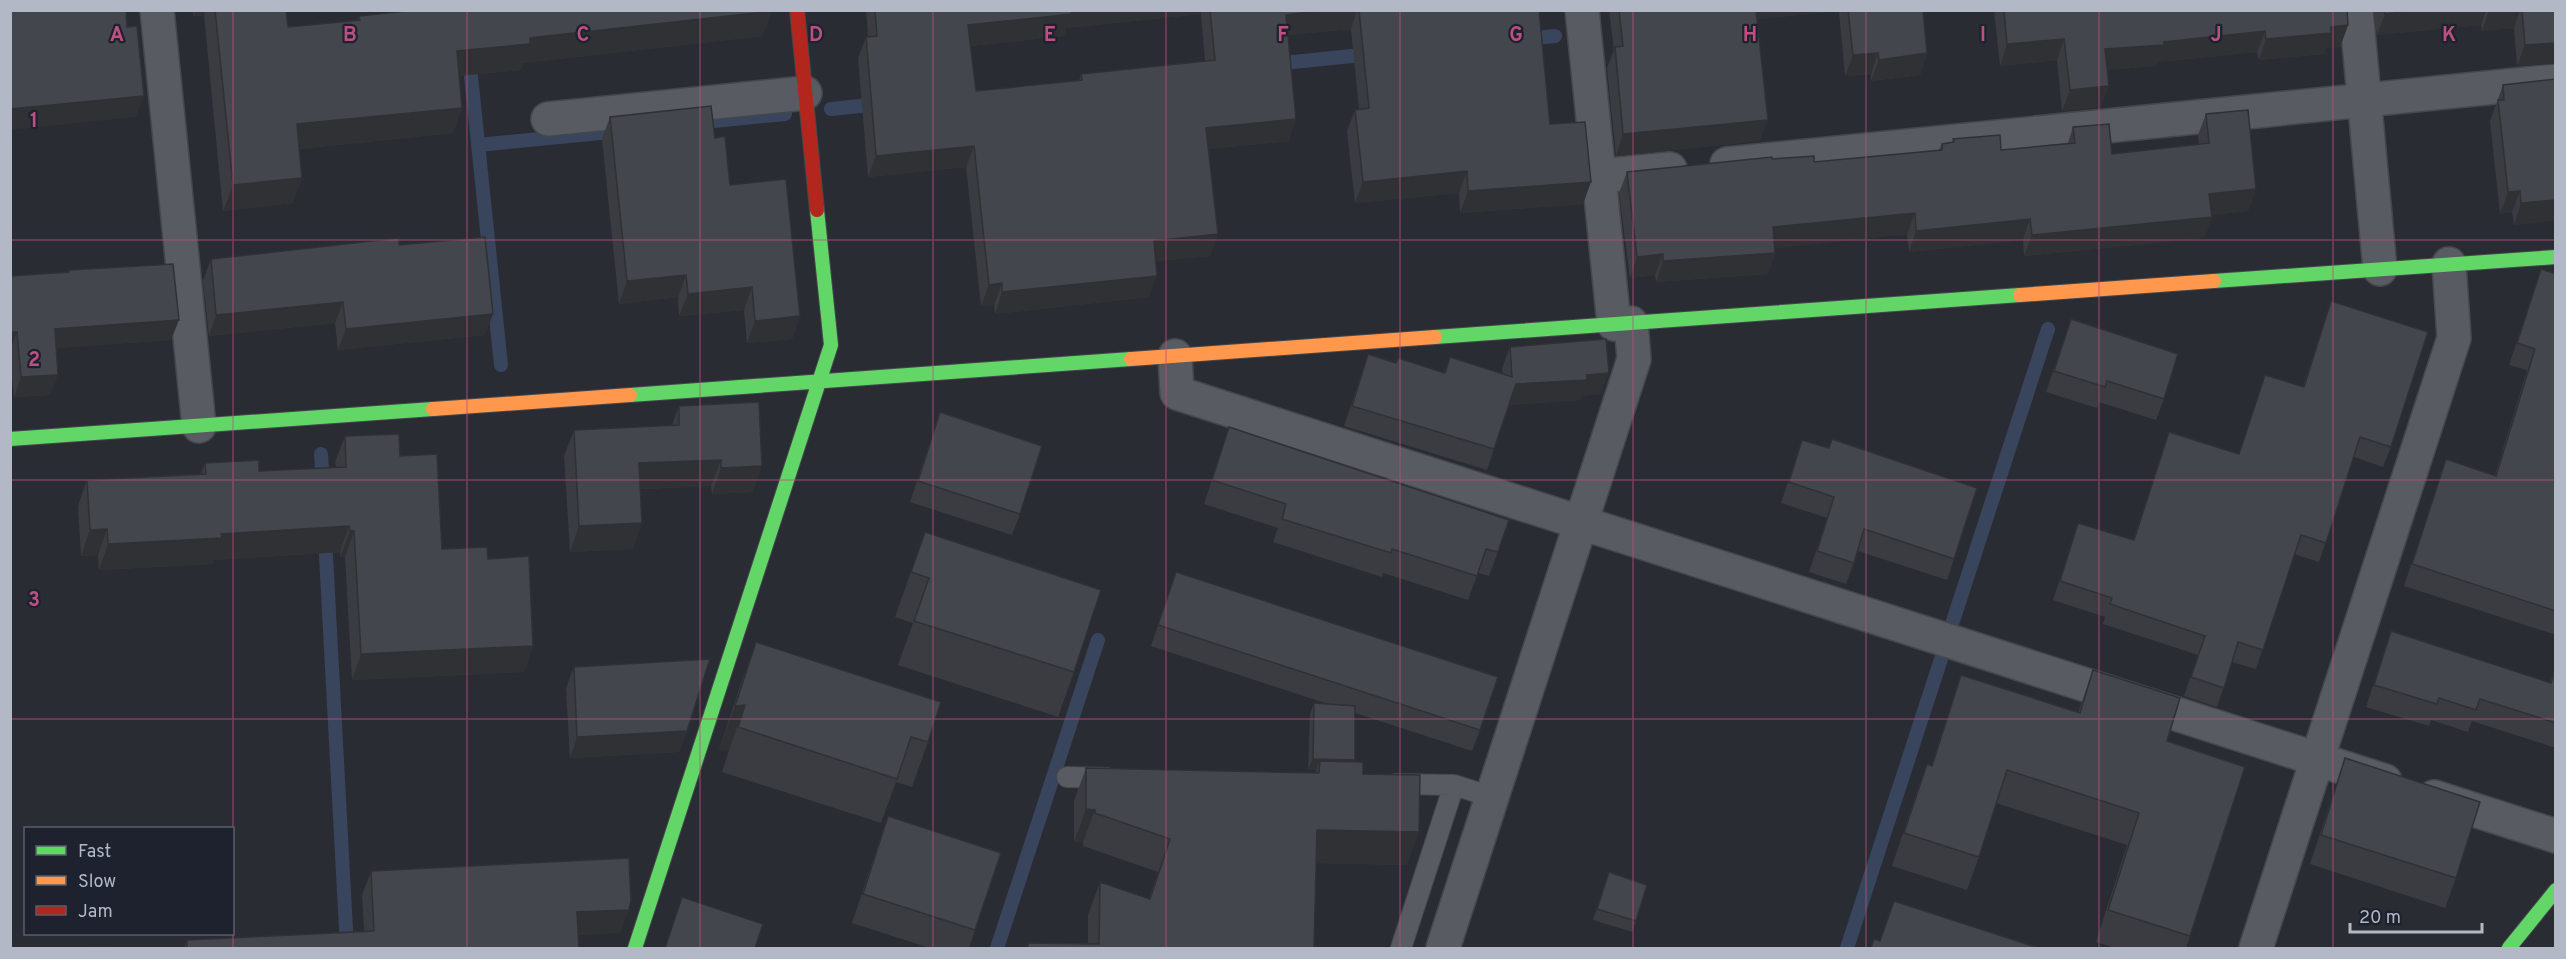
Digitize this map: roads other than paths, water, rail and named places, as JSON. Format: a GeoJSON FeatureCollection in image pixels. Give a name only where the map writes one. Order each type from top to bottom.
{"type":"FeatureCollection","features":[{"type":"Feature","properties":{"kind":"street"},"geometry":{"type":"LineString","coordinates":[[157,10],[199,426]]}},
{"type":"Feature","properties":{"kind":"street"},"geometry":{"type":"LineString","coordinates":[[635,948],[831,345],[797,10]]}},
{"type":"Feature","properties":{"kind":"street"},"geometry":{"type":"LineString","coordinates":[[1443,948],[1634,359],[1623,324],[1599,176],[1582,10]]}},
{"type":"Feature","properties":{"kind":"street"},"geometry":{"type":"LineString","coordinates":[[2356,10],[2380,269]]}},
{"type":"Feature","properties":{"kind":"street"},"geometry":{"type":"LineString","coordinates":[[1599,176],[2556,81]]}},
{"type":"Feature","properties":{"kind":"street"},"geometry":{"type":"LineString","coordinates":[[548,119],[805,93]]}},
{"type":"Feature","properties":{"kind":"street"},"geometry":{"type":"LineString","coordinates":[[10,439],[2556,257]]}},
{"type":"Feature","properties":{"kind":"street"},"geometry":{"type":"LineString","coordinates":[[2256,948],[2454,338],[2449,264]]}},
{"type":"Feature","properties":{"kind":"street"},"geometry":{"type":"LineString","coordinates":[[1175,356],[1177,393],[2556,836]]}},
{"type":"Feature","properties":{"kind":"street"},"geometry":{"type":"LineString","coordinates":[[2509,948],[2556,891]]}},
{"type":"Feature","properties":{"kind":"lane"},"geometry":{"type":"LineString","coordinates":[[1067,777],[1126,779]]}},
{"type":"Feature","properties":{"kind":"lane"},"geometry":{"type":"LineString","coordinates":[[1372,784],[1454,785],[1492,797]]}},
{"type":"Feature","properties":{"kind":"lane"},"geometry":{"type":"LineString","coordinates":[[1401,948],[1454,785]]}},
{"type":"Feature","properties":{"kind":"waterway"},"geometry":{"type":"LineString","coordinates":[[1525,39],[1555,36]]}},
{"type":"Feature","properties":{"kind":"waterway"},"geometry":{"type":"LineString","coordinates":[[1274,64],[1371,54]]}},
{"type":"Feature","properties":{"kind":"waterway"},"geometry":{"type":"LineString","coordinates":[[469,57],[501,365]]}},
{"type":"Feature","properties":{"kind":"waterway"},"geometry":{"type":"LineString","coordinates":[[831,109],[879,104]]}},
{"type":"Feature","properties":{"kind":"waterway"},"geometry":{"type":"LineString","coordinates":[[694,123],[785,114]]}},
{"type":"Feature","properties":{"kind":"waterway"},"geometry":{"type":"LineString","coordinates":[[478,145],[622,131]]}},
{"type":"Feature","properties":{"kind":"waterway"},"geometry":{"type":"LineString","coordinates":[[1953,621],[2048,329]]}},
{"type":"Feature","properties":{"kind":"waterway"},"geometry":{"type":"LineString","coordinates":[[321,454],[323,484]]}},
{"type":"Feature","properties":{"kind":"waterway"},"geometry":{"type":"LineString","coordinates":[[325,537],[347,948]]}},
{"type":"Feature","properties":{"kind":"waterway"},"geometry":{"type":"LineString","coordinates":[[997,948],[1098,640]]}},
{"type":"Feature","properties":{"kind":"waterway"},"geometry":{"type":"LineString","coordinates":[[1847,948],[1941,659]]}}]}
